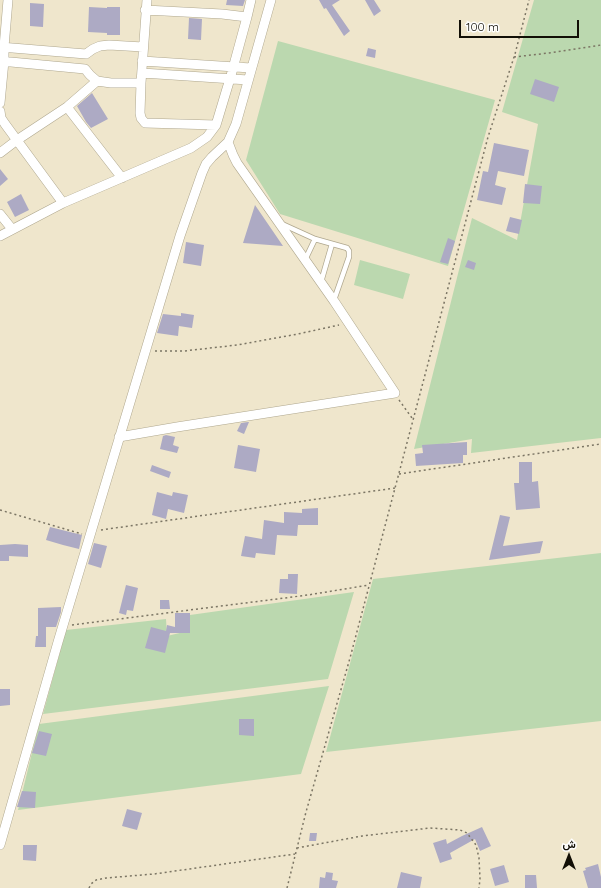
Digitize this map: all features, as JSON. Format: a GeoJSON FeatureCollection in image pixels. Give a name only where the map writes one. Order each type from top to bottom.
{"type":"FeatureCollection","features":[{"type":"Feature","properties":{"kind":"street"},"geometry":{"type":"LineString","coordinates":[[0,103],[2,47],[8,0]]}},
{"type":"Feature","properties":{"kind":"street"},"geometry":{"type":"LineString","coordinates":[[147,0],[142,61],[141,118],[145,123],[216,125]]}},
{"type":"Feature","properties":{"kind":"street"},"geometry":{"type":"LineString","coordinates":[[0,236],[63,203],[191,148],[207,137],[216,125],[234,67],[251,0]]}},
{"type":"Feature","properties":{"kind":"street"},"geometry":{"type":"LineString","coordinates":[[0,845],[62,626],[180,236],[206,164],[228,142],[236,124],[271,0]]}},
{"type":"Feature","properties":{"kind":"street"},"geometry":{"type":"LineString","coordinates":[[146,10],[222,14],[247,17]]}},
{"type":"Feature","properties":{"kind":"street"},"geometry":{"type":"LineString","coordinates":[[2,47],[86,54],[100,46],[143,47]]}},
{"type":"Feature","properties":{"kind":"street"},"geometry":{"type":"LineString","coordinates":[[86,54],[85,69],[97,81],[112,83],[141,83]]}},
{"type":"Feature","properties":{"kind":"street"},"geometry":{"type":"LineString","coordinates":[[2,61],[85,69]]}},
{"type":"Feature","properties":{"kind":"street"},"geometry":{"type":"LineString","coordinates":[[142,61],[251,68]]}},
{"type":"Feature","properties":{"kind":"street"},"geometry":{"type":"LineString","coordinates":[[142,73],[248,80]]}},
{"type":"Feature","properties":{"kind":"street"},"geometry":{"type":"LineString","coordinates":[[0,153],[67,107],[97,81]]}},
{"type":"Feature","properties":{"kind":"street"},"geometry":{"type":"LineString","coordinates":[[67,107],[122,178]]}},
{"type":"Feature","properties":{"kind":"street"},"geometry":{"type":"LineString","coordinates":[[0,110],[1,118],[63,203]]}},
{"type":"Feature","properties":{"kind":"street"},"geometry":{"type":"LineString","coordinates":[[119,437],[395,393],[321,282],[237,163],[228,142]]}},
{"type":"Feature","properties":{"kind":"street"},"geometry":{"type":"LineString","coordinates":[[0,214],[12,229]]}},
{"type":"Feature","properties":{"kind":"lane"},"geometry":{"type":"LineString","coordinates":[[281,224],[315,239],[347,248],[349,257],[334,301]]}},
{"type":"Feature","properties":{"kind":"lane"},"geometry":{"type":"LineString","coordinates":[[305,260],[315,239]]}},
{"type":"Feature","properties":{"kind":"lane"},"geometry":{"type":"LineString","coordinates":[[321,282],[332,244]]}},
{"type":"Feature","properties":{"kind":"path"},"geometry":{"type":"LineString","coordinates":[[287,888],[488,137],[514,57],[529,0]]}},
{"type":"Feature","properties":{"kind":"path"},"geometry":{"type":"LineString","coordinates":[[514,57],[601,45]]}},
{"type":"Feature","properties":{"kind":"path"},"geometry":{"type":"LineString","coordinates":[[145,352],[184,351],[237,345],[298,334],[348,322]]}},
{"type":"Feature","properties":{"kind":"path"},"geometry":{"type":"LineString","coordinates":[[395,393],[399,401],[413,418]]}},
{"type":"Feature","properties":{"kind":"path"},"geometry":{"type":"LineString","coordinates":[[399,474],[601,444]]}},
{"type":"Feature","properties":{"kind":"path"},"geometry":{"type":"LineString","coordinates":[[0,510],[90,533],[395,488]]}},
{"type":"Feature","properties":{"kind":"path"},"geometry":{"type":"LineString","coordinates":[[62,626],[369,585]]}},
{"type":"Feature","properties":{"kind":"path"},"geometry":{"type":"LineString","coordinates":[[297,848],[362,836],[430,828],[450,828],[460,830],[467,833],[476,845],[479,858],[480,879],[478,888]]}},
{"type":"Feature","properties":{"kind":"path"},"geometry":{"type":"LineString","coordinates":[[89,888],[96,880],[106,878],[154,874],[295,854]]}},
{"type":"Feature","properties":{"kind":"green space"},"geometry":{"type":"Polygon","coordinates":[[[534,0],[601,0],[601,438],[471,453],[472,439],[414,449],[472,218],[517,240],[538,124],[502,112],[534,0]]]}},
{"type":"Feature","properties":{"kind":"green space"},"geometry":{"type":"Polygon","coordinates":[[[278,41],[495,100],[448,266],[280,214],[246,160],[278,41]]]}},
{"type":"Feature","properties":{"kind":"green space"},"geometry":{"type":"Polygon","coordinates":[[[360,260],[410,274],[403,299],[354,285],[360,260]]]}},
{"type":"Feature","properties":{"kind":"green space"},"geometry":{"type":"Polygon","coordinates":[[[601,553],[601,721],[326,752],[373,579],[601,553]]]}},
{"type":"Feature","properties":{"kind":"green space"},"geometry":{"type":"Polygon","coordinates":[[[354,592],[328,679],[43,714],[66,630],[166,619],[167,636],[188,631],[190,615],[354,592]]]}},
{"type":"Feature","properties":{"kind":"green space"},"geometry":{"type":"Polygon","coordinates":[[[329,686],[301,774],[18,810],[39,724],[329,686]]]}},
{"type":"Feature","properties":{"kind":"building"},"geometry":{"type":"Polygon","coordinates":[[[227,0],[245,0],[243,6],[226,5],[227,0]]]}},
{"type":"Feature","properties":{"kind":"building"},"geometry":{"type":"Polygon","coordinates":[[[319,0],[340,0],[332,5],[350,31],[344,36],[319,0]]]}},
{"type":"Feature","properties":{"kind":"building"},"geometry":{"type":"Polygon","coordinates":[[[365,0],[374,0],[381,11],[374,16],[365,0]]]}},
{"type":"Feature","properties":{"kind":"building"},"geometry":{"type":"Polygon","coordinates":[[[30,3],[44,4],[43,27],[30,26],[30,3]]]}},
{"type":"Feature","properties":{"kind":"building"},"geometry":{"type":"Polygon","coordinates":[[[89,7],[120,7],[120,35],[107,35],[107,33],[88,32],[89,7]]]}},
{"type":"Feature","properties":{"kind":"building"},"geometry":{"type":"Polygon","coordinates":[[[189,18],[202,19],[201,40],[188,39],[189,18]]]}},
{"type":"Feature","properties":{"kind":"building"},"geometry":{"type":"Polygon","coordinates":[[[368,48],[376,50],[375,58],[366,56],[368,48]]]}},
{"type":"Feature","properties":{"kind":"building"},"geometry":{"type":"Polygon","coordinates":[[[535,79],[559,87],[554,102],[530,94],[535,79]]]}},
{"type":"Feature","properties":{"kind":"building"},"geometry":{"type":"Polygon","coordinates":[[[92,93],[108,119],[91,128],[77,106],[92,93]]]}},
{"type":"Feature","properties":{"kind":"building"},"geometry":{"type":"Polygon","coordinates":[[[494,143],[529,150],[524,176],[498,171],[495,185],[506,188],[502,205],[477,200],[483,171],[488,172],[494,143]]]}},
{"type":"Feature","properties":{"kind":"building"},"geometry":{"type":"Polygon","coordinates":[[[0,169],[8,179],[0,186],[0,169]]]}},
{"type":"Feature","properties":{"kind":"building"},"geometry":{"type":"Polygon","coordinates":[[[525,184],[542,186],[540,204],[523,203],[525,184]]]}},
{"type":"Feature","properties":{"kind":"building"},"geometry":{"type":"Polygon","coordinates":[[[21,194],[29,210],[15,217],[7,202],[21,194]]]}},
{"type":"Feature","properties":{"kind":"building"},"geometry":{"type":"Polygon","coordinates":[[[255,205],[283,246],[243,243],[255,205]]]}},
{"type":"Feature","properties":{"kind":"building"},"geometry":{"type":"Polygon","coordinates":[[[510,217],[522,220],[519,234],[506,231],[510,217]]]}},
{"type":"Feature","properties":{"kind":"building"},"geometry":{"type":"Polygon","coordinates":[[[448,238],[455,241],[448,264],[440,262],[448,238]]]}},
{"type":"Feature","properties":{"kind":"building"},"geometry":{"type":"Polygon","coordinates":[[[186,242],[204,245],[201,266],[183,263],[186,242]]]}},
{"type":"Feature","properties":{"kind":"building"},"geometry":{"type":"Polygon","coordinates":[[[468,260],[476,263],[474,270],[465,267],[468,260]]]}},
{"type":"Feature","properties":{"kind":"building"},"geometry":{"type":"Polygon","coordinates":[[[181,313],[194,315],[192,328],[179,326],[178,336],[157,333],[163,314],[181,316],[181,313]]]}},
{"type":"Feature","properties":{"kind":"building"},"geometry":{"type":"Polygon","coordinates":[[[249,422],[244,434],[237,431],[241,423],[249,422]]]}},
{"type":"Feature","properties":{"kind":"building"},"geometry":{"type":"Polygon","coordinates":[[[166,435],[175,437],[173,445],[179,447],[177,453],[160,449],[163,436],[166,435]]]}},
{"type":"Feature","properties":{"kind":"building"},"geometry":{"type":"Polygon","coordinates":[[[467,442],[467,455],[463,455],[463,463],[416,466],[415,454],[423,453],[422,445],[467,442]]]}},
{"type":"Feature","properties":{"kind":"building"},"geometry":{"type":"Polygon","coordinates":[[[238,445],[260,449],[256,472],[234,468],[238,445]]]}},
{"type":"Feature","properties":{"kind":"building"},"geometry":{"type":"Polygon","coordinates":[[[519,462],[532,462],[532,482],[538,481],[540,508],[516,510],[514,483],[519,483],[519,462]]]}},
{"type":"Feature","properties":{"kind":"building"},"geometry":{"type":"Polygon","coordinates":[[[152,465],[171,472],[169,478],[150,471],[152,465]]]}},
{"type":"Feature","properties":{"kind":"building"},"geometry":{"type":"Polygon","coordinates":[[[157,492],[172,496],[173,492],[188,495],[184,513],[168,509],[166,519],[152,515],[157,492]]]}},
{"type":"Feature","properties":{"kind":"building"},"geometry":{"type":"Polygon","coordinates":[[[318,508],[318,525],[298,525],[297,536],[277,535],[275,555],[256,553],[255,558],[241,556],[245,536],[262,539],[264,520],[284,523],[284,512],[302,513],[302,509],[318,508]]]}},
{"type":"Feature","properties":{"kind":"building"},"geometry":{"type":"Polygon","coordinates":[[[500,515],[510,517],[503,546],[543,541],[540,553],[489,560],[500,515]]]}},
{"type":"Feature","properties":{"kind":"building"},"geometry":{"type":"Polygon","coordinates":[[[50,527],[82,535],[79,549],[46,540],[50,527]]]}},
{"type":"Feature","properties":{"kind":"building"},"geometry":{"type":"Polygon","coordinates":[[[94,543],[107,546],[101,568],[88,564],[94,543]]]}},
{"type":"Feature","properties":{"kind":"building"},"geometry":{"type":"Polygon","coordinates":[[[0,545],[28,545],[28,557],[9,556],[9,561],[0,561],[0,545]]]}},
{"type":"Feature","properties":{"kind":"building"},"geometry":{"type":"Polygon","coordinates":[[[288,574],[298,574],[297,594],[279,593],[280,579],[288,579],[288,574]]]}},
{"type":"Feature","properties":{"kind":"building"},"geometry":{"type":"Polygon","coordinates":[[[126,585],[138,588],[133,611],[127,610],[126,615],[119,613],[126,585]]]}},
{"type":"Feature","properties":{"kind":"building"},"geometry":{"type":"Polygon","coordinates":[[[160,600],[169,600],[170,609],[160,609],[160,600]]]}},
{"type":"Feature","properties":{"kind":"building"},"geometry":{"type":"Polygon","coordinates":[[[61,607],[61,612],[56,627],[46,627],[46,647],[35,647],[36,636],[38,636],[38,608],[61,607]]]}},
{"type":"Feature","properties":{"kind":"building"},"geometry":{"type":"Polygon","coordinates":[[[175,613],[190,613],[190,633],[170,633],[165,653],[145,648],[151,627],[166,631],[167,625],[175,627],[175,613]]]}},
{"type":"Feature","properties":{"kind":"building"},"geometry":{"type":"Polygon","coordinates":[[[0,689],[10,689],[10,705],[0,706],[0,689]]]}},
{"type":"Feature","properties":{"kind":"building"},"geometry":{"type":"Polygon","coordinates":[[[239,719],[254,719],[254,736],[239,735],[239,719]]]}},
{"type":"Feature","properties":{"kind":"building"},"geometry":{"type":"Polygon","coordinates":[[[39,731],[52,734],[46,756],[32,753],[39,731]]]}},
{"type":"Feature","properties":{"kind":"building"},"geometry":{"type":"Polygon","coordinates":[[[22,791],[36,792],[35,808],[17,807],[22,791]]]}},
{"type":"Feature","properties":{"kind":"building"},"geometry":{"type":"Polygon","coordinates":[[[127,809],[142,813],[137,830],[122,826],[127,809]]]}},
{"type":"Feature","properties":{"kind":"building"},"geometry":{"type":"Polygon","coordinates":[[[482,827],[491,846],[480,851],[475,839],[450,853],[452,859],[440,863],[433,843],[446,839],[447,844],[482,827]]]}},
{"type":"Feature","properties":{"kind":"building"},"geometry":{"type":"Polygon","coordinates":[[[310,833],[317,833],[316,841],[309,841],[310,833]]]}},
{"type":"Feature","properties":{"kind":"building"},"geometry":{"type":"Polygon","coordinates":[[[23,845],[37,845],[36,861],[23,860],[23,845]]]}},
{"type":"Feature","properties":{"kind":"building"},"geometry":{"type":"Polygon","coordinates":[[[598,864],[601,877],[601,888],[588,888],[583,871],[586,870],[585,868],[598,864]]]}},
{"type":"Feature","properties":{"kind":"building"},"geometry":{"type":"Polygon","coordinates":[[[504,865],[509,882],[495,886],[490,869],[504,865]]]}},
{"type":"Feature","properties":{"kind":"building"},"geometry":{"type":"Polygon","coordinates":[[[326,872],[333,873],[332,880],[338,881],[336,888],[319,888],[320,877],[325,878],[326,872]]]}},
{"type":"Feature","properties":{"kind":"building"},"geometry":{"type":"Polygon","coordinates":[[[401,872],[422,877],[420,888],[397,888],[401,872]]]}},
{"type":"Feature","properties":{"kind":"building"},"geometry":{"type":"Polygon","coordinates":[[[525,875],[536,875],[537,888],[525,888],[525,875]]]}}]}
